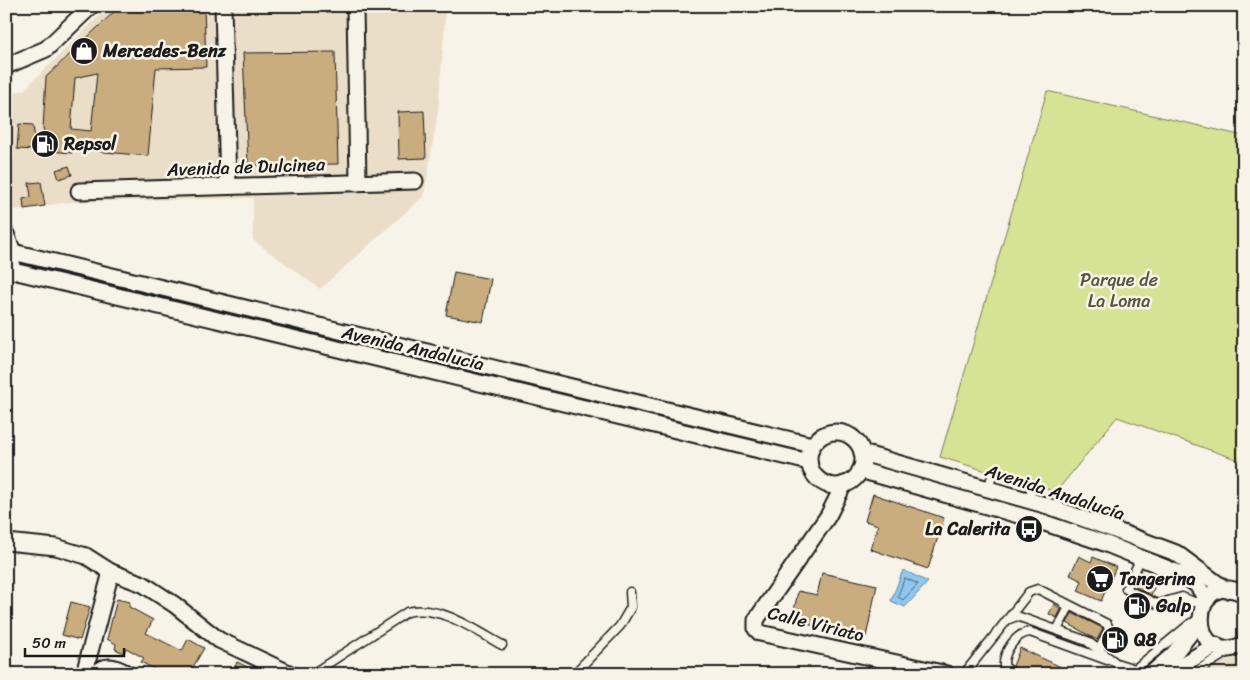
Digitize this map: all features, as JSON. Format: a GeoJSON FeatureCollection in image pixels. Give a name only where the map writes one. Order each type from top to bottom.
{"type":"FeatureCollection","features":[{"type":"Feature","properties":{"kind":"street"},"geometry":{"type":"LineString","coordinates":[[6,66],[46,49],[91,6]]}},
{"type":"Feature","properties":{"kind":"street"},"geometry":{"type":"LineString","coordinates":[[223,6],[228,185]]}},
{"type":"Feature","properties":{"kind":"street"},"geometry":{"type":"LineString","coordinates":[[355,6],[358,182]]}},
{"type":"Feature","properties":{"kind":"street","name":"Avenida de Dulcinea"},"geometry":{"type":"LineString","coordinates":[[78,191],[228,185],[415,181]]}},
{"type":"Feature","properties":{"kind":"street"},"geometry":{"type":"LineString","coordinates":[[6,234],[13,252],[8,272]]}},
{"type":"Feature","properties":{"kind":"street","name":"Avenida Andalucía"},"geometry":{"type":"LineString","coordinates":[[13,252],[812,445]]}},
{"type":"Feature","properties":{"kind":"street","name":"Avenida Andalucía"},"geometry":{"type":"LineString","coordinates":[[8,272],[809,462]]}},
{"type":"Feature","properties":{"kind":"street"},"geometry":{"type":"LineString","coordinates":[[841,432],[856,441],[862,453],[860,470],[852,480],[844,484],[826,484],[812,471],[809,462],[812,445],[825,434],[841,432]]}},
{"type":"Feature","properties":{"kind":"street","name":"Avenida Andalucía"},"geometry":{"type":"LineString","coordinates":[[862,453],[1028,500],[1176,553],[1226,590]]}},
{"type":"Feature","properties":{"kind":"street","name":"Avenida Andalucía"},"geometry":{"type":"LineString","coordinates":[[860,470],[1039,522],[1144,559],[1183,575],[1197,585],[1203,609],[1205,637],[1216,645]]}},
{"type":"Feature","properties":{"kind":"street","name":"Calle Viriato"},"geometry":{"type":"LineString","coordinates":[[844,484],[828,516],[756,620],[756,629],[760,633],[947,674]]}},
{"type":"Feature","properties":{"kind":"street"},"geometry":{"type":"LineString","coordinates":[[6,542],[56,547],[86,556],[111,572],[143,584],[175,605],[219,640],[291,674]]}},
{"type":"Feature","properties":{"kind":"street"},"geometry":{"type":"LineString","coordinates":[[84,674],[111,572]]}},
{"type":"Feature","properties":{"kind":"street"},"geometry":{"type":"LineString","coordinates":[[1152,674],[1173,655],[1203,609],[1216,593],[1226,590],[1243,593]]}},
{"type":"Feature","properties":{"kind":"street"},"geometry":{"type":"LineString","coordinates":[[1166,674],[1216,645],[1239,646]]}},
{"type":"Feature","properties":{"kind":"street"},"geometry":{"type":"LineString","coordinates":[[96,674],[106,667],[113,666],[128,674]]}},
{"type":"Feature","properties":{"kind":"lane"},"geometry":{"type":"LineString","coordinates":[[988,489],[993,473]]}},
{"type":"Feature","properties":{"kind":"lane"},"geometry":{"type":"LineString","coordinates":[[1028,500],[1033,485]]}},
{"type":"Feature","properties":{"kind":"lane"},"geometry":{"type":"LineString","coordinates":[[1014,674],[1004,666],[1004,660],[1016,639],[1023,632],[1030,632],[1116,663],[1132,671],[1184,629],[1203,609],[1177,597],[1157,604],[1126,589],[1138,562],[1144,559]]}},
{"type":"Feature","properties":{"kind":"lane"},"geometry":{"type":"LineString","coordinates":[[964,674],[1033,589],[1038,589],[1107,624],[1109,629],[1099,650]]}},
{"type":"Feature","properties":{"kind":"lane"},"geometry":{"type":"LineString","coordinates":[[574,674],[620,626],[631,607],[630,592]]}},
{"type":"Feature","properties":{"kind":"lane"},"geometry":{"type":"LineString","coordinates":[[1057,630],[1068,609],[1063,602]]}},
{"type":"Feature","properties":{"kind":"lane"},"geometry":{"type":"LineString","coordinates":[[312,674],[407,612],[420,609],[460,622],[502,645]]}},
{"type":"Feature","properties":{"kind":"lane"},"geometry":{"type":"LineString","coordinates":[[1007,620],[1017,616],[1057,630],[1087,642],[1116,663]]}},
{"type":"Feature","properties":{"kind":"lane"},"geometry":{"type":"LineString","coordinates":[[1192,674],[1239,646]]}},
{"type":"Feature","properties":{"kind":"shaded area"},"geometry":{"type":"Polygon","coordinates":[[[109,6],[446,6],[438,112],[424,196],[320,289],[253,240],[253,198],[71,202],[14,210],[6,208],[6,172],[14,158],[14,149],[6,119],[6,94],[24,90],[109,6]]]}},
{"type":"Feature","properties":{"kind":"shaded area"},"geometry":{"type":"Polygon","coordinates":[[[1244,656],[1244,674],[1201,674],[1221,662],[1244,656]]]}},
{"type":"Feature","properties":{"kind":"green space","name":"Parque de La Loma"},"geometry":{"type":"Polygon","coordinates":[[[1047,91],[1244,136],[1244,462],[1117,417],[1056,492],[940,457],[1047,91]]]}},
{"type":"Feature","properties":{"kind":"water"},"geometry":{"type":"Polygon","coordinates":[[[903,570],[928,582],[905,607],[891,601],[903,570]]]}},
{"type":"Feature","properties":{"kind":"building"},"geometry":{"type":"Polygon","coordinates":[[[120,6],[204,6],[206,67],[156,68],[148,156],[72,149],[72,153],[50,151],[43,128],[46,77],[120,6]],[[97,73],[75,78],[71,129],[91,131],[97,73]]]}},
{"type":"Feature","properties":{"kind":"building"},"geometry":{"type":"Polygon","coordinates":[[[335,52],[338,164],[248,165],[243,53],[335,52]]]}},
{"type":"Feature","properties":{"kind":"building"},"geometry":{"type":"Polygon","coordinates":[[[424,111],[426,158],[399,159],[398,112],[424,111]]]}},
{"type":"Feature","properties":{"kind":"building"},"geometry":{"type":"Polygon","coordinates":[[[19,124],[33,125],[36,150],[17,149],[19,124]]]}},
{"type":"Feature","properties":{"kind":"building"},"geometry":{"type":"Polygon","coordinates":[[[69,166],[72,175],[59,179],[56,170],[69,166]]]}},
{"type":"Feature","properties":{"kind":"building"},"geometry":{"type":"Polygon","coordinates":[[[41,182],[45,206],[24,209],[23,199],[31,197],[29,183],[41,182]]]}},
{"type":"Feature","properties":{"kind":"building"},"geometry":{"type":"Polygon","coordinates":[[[454,272],[491,279],[483,322],[446,315],[454,272]]]}},
{"type":"Feature","properties":{"kind":"building"},"geometry":{"type":"Polygon","coordinates":[[[873,494],[944,518],[928,569],[870,549],[878,525],[865,521],[873,494]]]}},
{"type":"Feature","properties":{"kind":"building"},"geometry":{"type":"Polygon","coordinates":[[[1079,556],[1091,562],[1093,557],[1116,567],[1101,601],[1078,591],[1082,581],[1070,575],[1079,556]]]}},
{"type":"Feature","properties":{"kind":"building"},"geometry":{"type":"Polygon","coordinates":[[[1141,572],[1157,580],[1151,595],[1135,587],[1141,572]]]}},
{"type":"Feature","properties":{"kind":"building"},"geometry":{"type":"Polygon","coordinates":[[[822,573],[877,585],[866,637],[792,621],[798,591],[817,595],[822,573]]]}},
{"type":"Feature","properties":{"kind":"building"},"geometry":{"type":"Polygon","coordinates":[[[1130,597],[1146,605],[1140,619],[1124,612],[1130,597]]]}},
{"type":"Feature","properties":{"kind":"building"},"geometry":{"type":"Polygon","coordinates":[[[117,599],[130,602],[129,607],[153,620],[146,633],[182,651],[188,639],[204,648],[189,674],[163,674],[141,662],[144,658],[126,648],[124,653],[115,649],[116,644],[107,639],[117,599]]]}},
{"type":"Feature","properties":{"kind":"building"},"geometry":{"type":"Polygon","coordinates":[[[71,602],[90,607],[80,640],[62,635],[71,602]]]}},
{"type":"Feature","properties":{"kind":"building"},"geometry":{"type":"Polygon","coordinates":[[[1054,604],[1061,609],[1057,618],[1049,614],[1054,604]]]}},
{"type":"Feature","properties":{"kind":"building"},"geometry":{"type":"Polygon","coordinates":[[[1072,613],[1103,628],[1097,640],[1067,623],[1072,613]]]}},
{"type":"Feature","properties":{"kind":"building"},"geometry":{"type":"Polygon","coordinates":[[[1113,633],[1124,638],[1118,650],[1107,645],[1113,633]]]}},
{"type":"Feature","properties":{"kind":"building"},"geometry":{"type":"Polygon","coordinates":[[[1020,648],[1076,674],[1026,674],[1013,666],[1020,648]]]}},
{"type":"Feature","properties":{"kind":"building"},"geometry":{"type":"Polygon","coordinates":[[[237,662],[262,674],[232,674],[237,662]]]}},
{"type":"Feature","properties":{"kind":"place","name":"Mercedes-Benz"},"geometry":{"type":"Point","coordinates":[84,51]}},
{"type":"Feature","properties":{"kind":"place","name":"Repsol"},"geometry":{"type":"Point","coordinates":[45,144]}},
{"type":"Feature","properties":{"kind":"place","name":"La Calerita"},"geometry":{"type":"Point","coordinates":[1029,529]}},
{"type":"Feature","properties":{"kind":"place","name":"Tangerina"},"geometry":{"type":"Point","coordinates":[1100,579]}},
{"type":"Feature","properties":{"kind":"place","name":"Galp"},"geometry":{"type":"Point","coordinates":[1137,606]}},
{"type":"Feature","properties":{"kind":"place","name":"Q8"},"geometry":{"type":"Point","coordinates":[1115,640]}}]}
